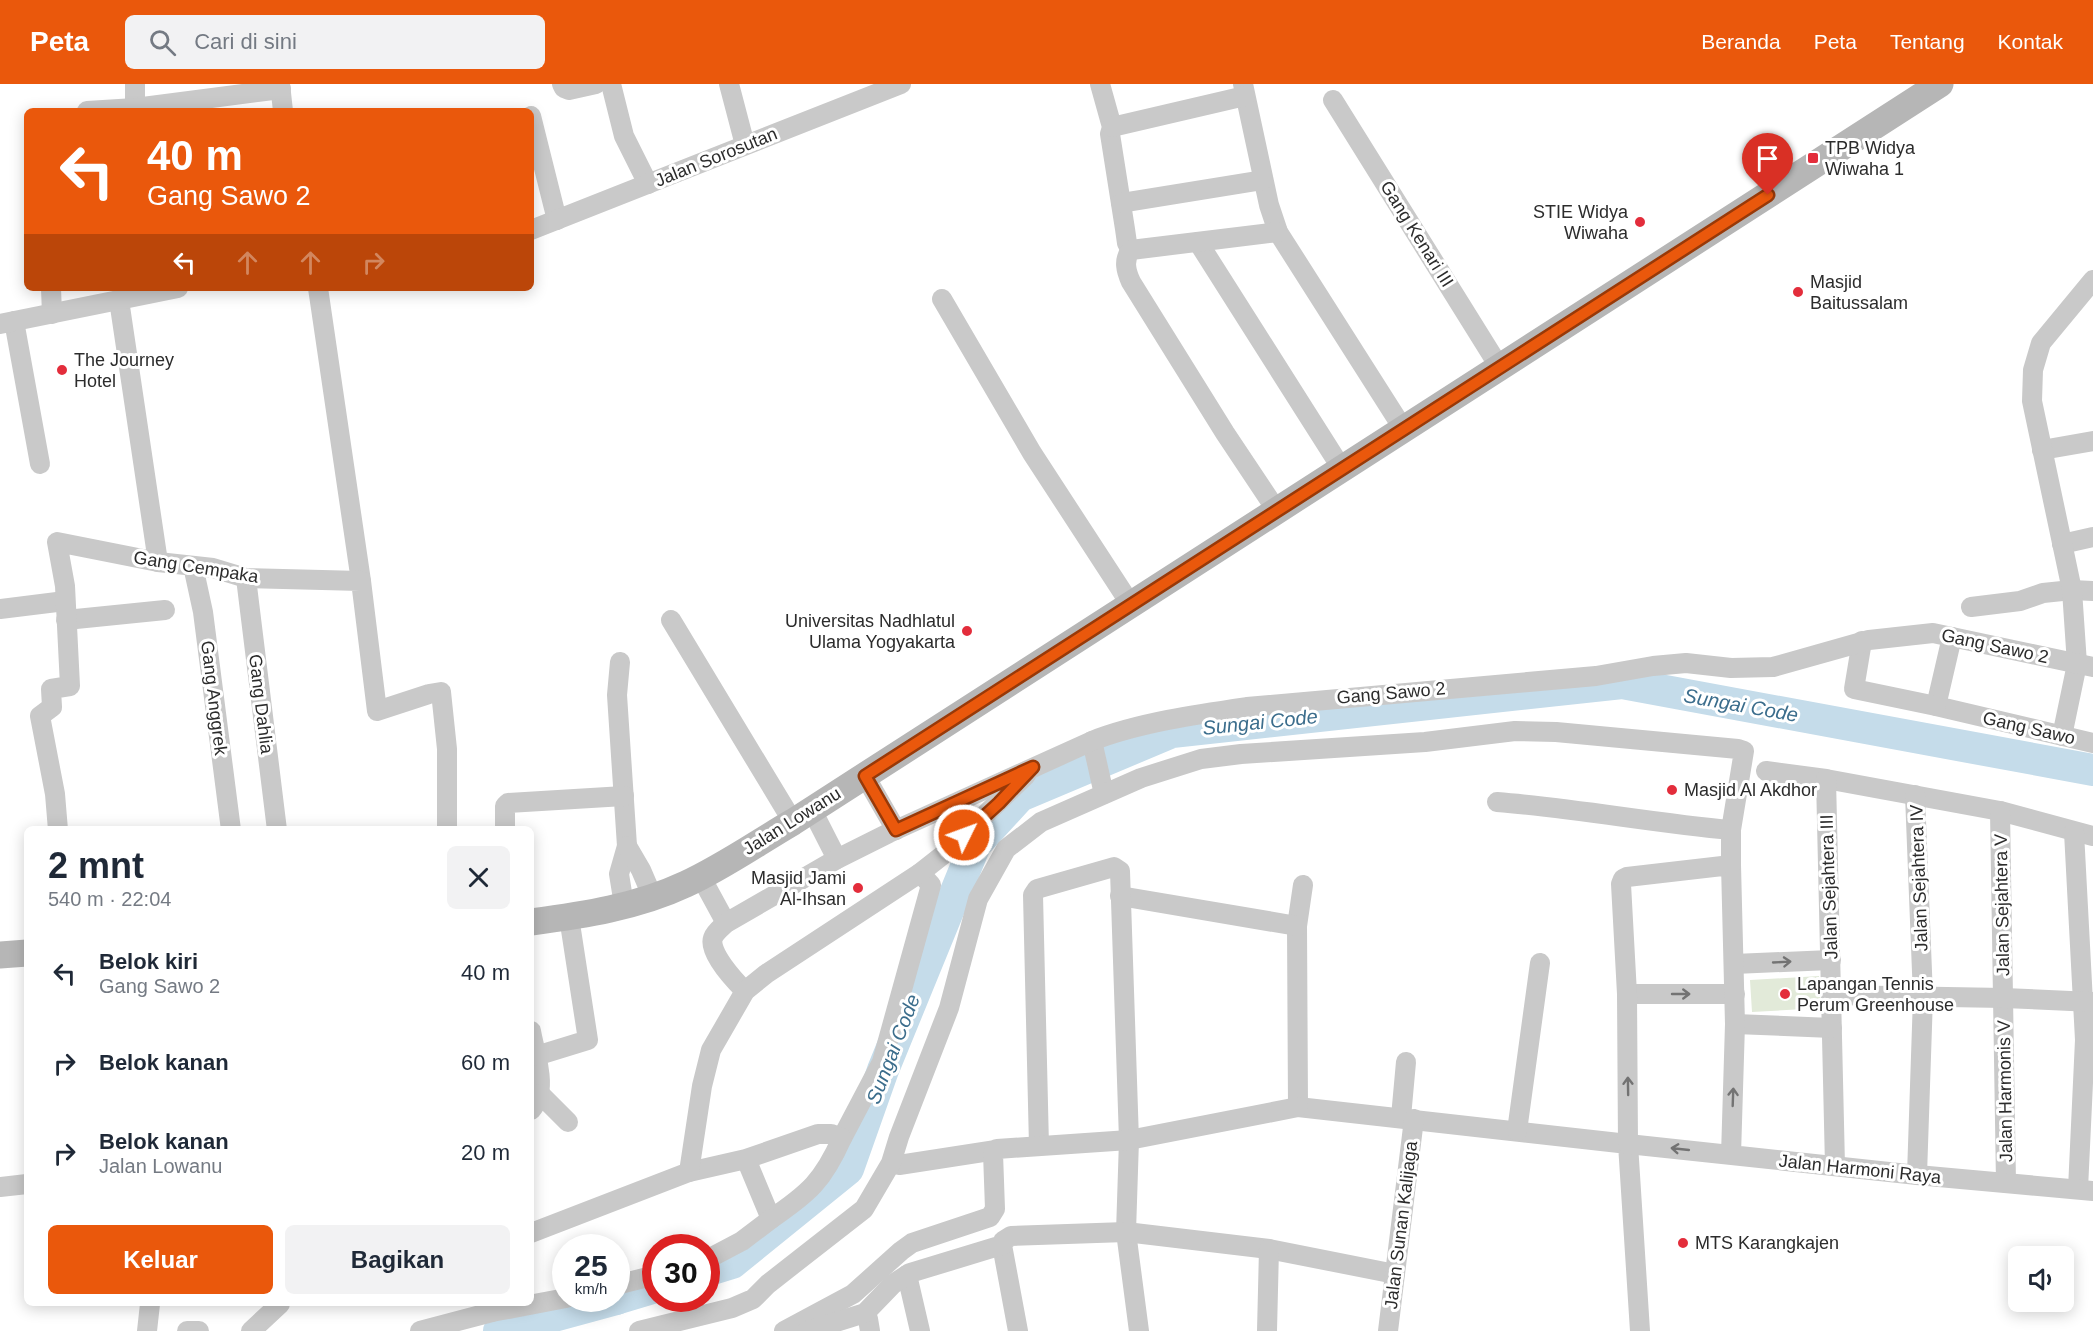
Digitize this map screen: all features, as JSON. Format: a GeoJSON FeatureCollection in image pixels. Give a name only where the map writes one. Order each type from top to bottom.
{"type":"FeatureCollection","features":[{"type":"Feature","properties":{"kind":"main road","name":"Jalan Lowanu"},"geometry":{"type":"LineString","coordinates":[[534,922],[624,906],[653,898],[700,877],[865,776],[1940,84]]}},
{"type":"Feature","properties":{"kind":"main road"},"geometry":{"type":"LineString","coordinates":[[0,955],[24,953]]}},
{"type":"Feature","properties":{"kind":"street"},"geometry":{"type":"LineString","coordinates":[[135,84],[135,108]]}},
{"type":"Feature","properties":{"kind":"street"},"geometry":{"type":"LineString","coordinates":[[562,84],[569,90],[596,84]]}},
{"type":"Feature","properties":{"kind":"street"},"geometry":{"type":"LineString","coordinates":[[611,84],[624,135],[648,184]]}},
{"type":"Feature","properties":{"kind":"street"},"geometry":{"type":"LineString","coordinates":[[729,84],[745,145]]}},
{"type":"Feature","properties":{"kind":"street","name":"Jalan Sorosutan"},"geometry":{"type":"LineString","coordinates":[[534,229],[900,84]]}},
{"type":"Feature","properties":{"kind":"street"},"geometry":{"type":"LineString","coordinates":[[1101,84],[1112,127],[1110,134],[1131,250],[1126,260],[1127,274],[1225,433],[1277,511]]}},
{"type":"Feature","properties":{"kind":"street"},"geometry":{"type":"LineString","coordinates":[[141,108],[280,86],[283,108]]}},
{"type":"Feature","properties":{"kind":"street"},"geometry":{"type":"LineString","coordinates":[[1112,127],[1244,90],[1263,180],[1278,232],[1404,429]]}},
{"type":"Feature","properties":{"kind":"street","name":"Gang Kenari III"},"geometry":{"type":"LineString","coordinates":[[1333,100],[1500,368]]}},
{"type":"Feature","properties":{"kind":"street"},"geometry":{"type":"LineString","coordinates":[[534,128],[557,220]]}},
{"type":"Feature","properties":{"kind":"street"},"geometry":{"type":"LineString","coordinates":[[1121,203],[1263,180]]}},
{"type":"Feature","properties":{"kind":"street"},"geometry":{"type":"LineString","coordinates":[[1131,250],[1278,232]]}},
{"type":"Feature","properties":{"kind":"street"},"geometry":{"type":"LineString","coordinates":[[1198,242],[1342,469]]}},
{"type":"Feature","properties":{"kind":"street"},"geometry":{"type":"LineString","coordinates":[[2062,736],[2085,665],[2072,590],[2032,400],[2031,385],[2041,343],[2093,280]]}},
{"type":"Feature","properties":{"kind":"street"},"geometry":{"type":"LineString","coordinates":[[51,291],[52,314]]}},
{"type":"Feature","properties":{"kind":"street"},"geometry":{"type":"LineString","coordinates":[[40,464],[7,323],[118,300],[149,291]]}},
{"type":"Feature","properties":{"kind":"street"},"geometry":{"type":"LineString","coordinates":[[318,291],[361,581],[377,711],[441,692],[447,749],[447,826]]}},
{"type":"Feature","properties":{"kind":"street"},"geometry":{"type":"LineString","coordinates":[[942,299],[1032,453],[1131,605]]}},
{"type":"Feature","properties":{"kind":"street"},"geometry":{"type":"LineString","coordinates":[[118,300],[158,562]]}},
{"type":"Feature","properties":{"kind":"street"},"geometry":{"type":"LineString","coordinates":[[2042,450],[2093,441]]}},
{"type":"Feature","properties":{"kind":"street"},"geometry":{"type":"LineString","coordinates":[[2062,544],[2093,537]]}},
{"type":"Feature","properties":{"kind":"street","name":"Gang Cempaka"},"geometry":{"type":"LineString","coordinates":[[66,611],[65,586],[57,542],[158,562],[213,568],[246,578],[361,581]]}},
{"type":"Feature","properties":{"kind":"street","name":"Gang Anggrek"},"geometry":{"type":"LineString","coordinates":[[193,566],[203,612],[230,826]]}},
{"type":"Feature","properties":{"kind":"street","name":"Gang Dahlia"},"geometry":{"type":"LineString","coordinates":[[246,578],[277,826]]}},
{"type":"Feature","properties":{"kind":"street"},"geometry":{"type":"LineString","coordinates":[[1971,607],[2020,601],[2043,593],[2072,590],[2093,591]]}},
{"type":"Feature","properties":{"kind":"street"},"geometry":{"type":"LineString","coordinates":[[0,609],[165,610]]}},
{"type":"Feature","properties":{"kind":"street"},"geometry":{"type":"LineString","coordinates":[[58,826],[55,794],[40,716],[52,706],[51,689],[70,686],[66,611]]}},
{"type":"Feature","properties":{"kind":"street"},"geometry":{"type":"LineString","coordinates":[[671,620],[802,816],[837,859]]}},
{"type":"Feature","properties":{"kind":"street","name":"Gang Sawo 2"},"geometry":{"type":"LineString","coordinates":[[726,923],[837,859],[1033,767],[1093,747],[1115,733],[1196,715],[1237,708],[1596,676],[1686,663],[1731,668],[1773,667],[1896,635],[1933,633],[2085,665]]}},
{"type":"Feature","properties":{"kind":"street"},"geometry":{"type":"LineString","coordinates":[[1936,706],[1952,637]]}},
{"type":"Feature","properties":{"kind":"street","name":"Gang Sawo"},"geometry":{"type":"LineString","coordinates":[[1862,642],[1854,689],[2093,743]]}},
{"type":"Feature","properties":{"kind":"street"},"geometry":{"type":"LineString","coordinates":[[620,662],[617,695],[627,846],[619,874],[624,906]]}},
{"type":"Feature","properties":{"kind":"street"},"geometry":{"type":"LineString","coordinates":[[639,1331],[732,1308],[753,1299],[768,1284],[864,1209],[878,1189],[891,1163],[949,1008],[978,899],[1006,849],[1041,822],[1103,789],[1201,759],[1241,754],[1425,742],[1515,731],[1556,732],[1744,751],[1731,830],[1735,994],[1731,1155]]}},
{"type":"Feature","properties":{"kind":"street"},"geometry":{"type":"LineString","coordinates":[[1093,747],[1103,789]]}},
{"type":"Feature","properties":{"kind":"street"},"geometry":{"type":"LineString","coordinates":[[688,1172],[702,1086],[711,1050],[745,992],[766,974],[920,873],[948,851],[1033,767]]}},
{"type":"Feature","properties":{"kind":"street"},"geometry":{"type":"LineString","coordinates":[[1766,771],[1826,779],[2000,811],[2093,836]]}},
{"type":"Feature","properties":{"kind":"street"},"geometry":{"type":"LineString","coordinates":[[865,776],[896,830]]}},
{"type":"Feature","properties":{"kind":"street","name":"Jalan Sejahtera III"},"geometry":{"type":"LineString","coordinates":[[1826,779],[1834,1166]]}},
{"type":"Feature","properties":{"kind":"street","name":"Jalan Sejahtera IV"},"geometry":{"type":"LineString","coordinates":[[1915,795],[1923,997],[1917,1175]]}},
{"type":"Feature","properties":{"kind":"street"},"geometry":{"type":"LineString","coordinates":[[505,826],[507,803],[624,796]]}},
{"type":"Feature","properties":{"kind":"street"},"geometry":{"type":"LineString","coordinates":[[1497,802],[1531,804],[1674,825],[1731,830]]}},
{"type":"Feature","properties":{"kind":"street","name":"Jalan Sejahtera V"},"geometry":{"type":"LineString","coordinates":[[2000,811],[2004,998]]}},
{"type":"Feature","properties":{"kind":"street"},"geometry":{"type":"LineString","coordinates":[[2073,832],[2088,1003],[2085,1040],[2086,1190]]}},
{"type":"Feature","properties":{"kind":"street"},"geometry":{"type":"LineString","coordinates":[[627,846],[653,898]]}},
{"type":"Feature","properties":{"kind":"street"},"geometry":{"type":"LineString","coordinates":[[1640,1331],[1628,1144],[1627,994],[1621,884],[1623,879],[1731,865]]}},
{"type":"Feature","properties":{"kind":"street"},"geometry":{"type":"LineString","coordinates":[[1039,1146],[1033,895],[1037,889],[1111,867],[1118,868],[1129,1140],[1126,1232],[1139,1331]]}},
{"type":"Feature","properties":{"kind":"street"},"geometry":{"type":"LineString","coordinates":[[720,1252],[742,1240],[795,1202],[816,1184],[830,1166],[882,1062],[931,885],[920,873]]}},
{"type":"Feature","properties":{"kind":"street"},"geometry":{"type":"LineString","coordinates":[[700,877],[726,923],[714,935],[713,943],[728,973],[745,992]]}},
{"type":"Feature","properties":{"kind":"street"},"geometry":{"type":"LineString","coordinates":[[1298,1107],[1297,926],[1303,885]]}},
{"type":"Feature","properties":{"kind":"street"},"geometry":{"type":"LineString","coordinates":[[1119,896],[1297,926]]}},
{"type":"Feature","properties":{"kind":"street"},"geometry":{"type":"LineString","coordinates":[[536,1056],[588,1040],[569,917]]}},
{"type":"Feature","properties":{"kind":"street"},"geometry":{"type":"LineString","coordinates":[[1734,964],[1831,960]]}},
{"type":"Feature","properties":{"kind":"street"},"geometry":{"type":"LineString","coordinates":[[1517,1131],[1540,963]]}},
{"type":"Feature","properties":{"kind":"street"},"geometry":{"type":"LineString","coordinates":[[1627,994],[1735,994]]}},
{"type":"Feature","properties":{"kind":"street"},"geometry":{"type":"LineString","coordinates":[[1832,995],[2004,998],[2088,1003]]}},
{"type":"Feature","properties":{"kind":"street","name":"Jalan Harmonis V"},"geometry":{"type":"LineString","coordinates":[[2004,998],[2006,1183]]}},
{"type":"Feature","properties":{"kind":"street"},"geometry":{"type":"LineString","coordinates":[[1735,1024],[1832,1028]]}},
{"type":"Feature","properties":{"kind":"street"},"geometry":{"type":"LineString","coordinates":[[534,1046],[536,1056],[535,1102],[565,1119]]}},
{"type":"Feature","properties":{"kind":"street","name":"Jalan Sunan Kalijaga"},"geometry":{"type":"LineString","coordinates":[[1388,1331],[1408,1118],[1406,1062]]}},
{"type":"Feature","properties":{"kind":"street","name":"Jalan Harmoni Raya"},"geometry":{"type":"LineString","coordinates":[[900,1165],[996,1150],[1129,1140],[1298,1107],[1917,1175],[2086,1190]]}},
{"type":"Feature","properties":{"kind":"street"},"geometry":{"type":"LineString","coordinates":[[534,1232],[688,1172],[746,1159],[818,1134],[831,1134],[842,1138]]}},
{"type":"Feature","properties":{"kind":"street"},"geometry":{"type":"LineString","coordinates":[[784,1331],[853,1294],[912,1244],[990,1217],[995,1209],[993,1153],[996,1150]]}},
{"type":"Feature","properties":{"kind":"street"},"geometry":{"type":"LineString","coordinates":[[746,1159],[771,1219]]}},
{"type":"Feature","properties":{"kind":"street"},"geometry":{"type":"LineString","coordinates":[[0,1187],[24,1184]]}},
{"type":"Feature","properties":{"kind":"street"},"geometry":{"type":"LineString","coordinates":[[1018,1331],[1002,1245],[1003,1240],[1011,1236],[1126,1232],[1269,1249],[1395,1274]]}},
{"type":"Feature","properties":{"kind":"street"},"geometry":{"type":"LineString","coordinates":[[807,1331],[867,1322],[893,1284],[907,1275],[929,1266],[1002,1245]]}},
{"type":"Feature","properties":{"kind":"street"},"geometry":{"type":"LineString","coordinates":[[1267,1331],[1269,1249]]}},
{"type":"Feature","properties":{"kind":"street"},"geometry":{"type":"LineString","coordinates":[[907,1275],[920,1331]]}},
{"type":"Feature","properties":{"kind":"street"},"geometry":{"type":"LineString","coordinates":[[534,1302],[552,1300]]}},
{"type":"Feature","properties":{"kind":"street"},"geometry":{"type":"LineString","coordinates":[[147,1331],[150,1306]]}},
{"type":"Feature","properties":{"kind":"street"},"geometry":{"type":"LineString","coordinates":[[251,1331],[278,1306]]}},
{"type":"Feature","properties":{"kind":"street"},"geometry":{"type":"LineString","coordinates":[[420,1331],[490,1308],[505,1306]]}},
{"type":"Feature","properties":{"kind":"street"},"geometry":{"type":"LineString","coordinates":[[186,1331],[199,1331]]}},
{"type":"Feature","properties":{"kind":"green space","name":"Lapangan Tennis Perum Greenhouse"},"geometry":{"type":"Polygon","coordinates":[[[1819,976],[1821,1008],[1752,1012],[1750,980],[1819,976]]]}},
{"type":"Feature","properties":{"kind":"waterway","name":"Sungai Code"},"geometry":{"type":"LineString","coordinates":[[720,1267],[732,1263],[848,1169],[883,1070],[975,845],[1020,796],[1172,732],[1622,683],[2093,770]]}},
{"type":"Feature","properties":{"kind":"waterway","name":"Sungai Code"},"geometry":{"type":"LineString","coordinates":[[630,1295],[642,1291]]}},
{"type":"Feature","properties":{"kind":"waterway","name":"Sungai Code"},"geometry":{"type":"LineString","coordinates":[[499,1331],[568,1312]]}},
{"type":"Feature","properties":{"kind":"place","name":"TPB Widya Wiwaha 1"},"geometry":{"type":"Point","coordinates":[1813,158]}},
{"type":"Feature","properties":{"kind":"place","name":"STIE Widya Wiwaha"},"geometry":{"type":"Point","coordinates":[1640,222]}},
{"type":"Feature","properties":{"kind":"place","name":"Masjid Baitussalam"},"geometry":{"type":"Point","coordinates":[1798,292]}},
{"type":"Feature","properties":{"kind":"place","name":"The Journey Hotel"},"geometry":{"type":"Point","coordinates":[62,370]}},
{"type":"Feature","properties":{"kind":"place","name":"Universitas Nadhlatul Ulama Yogyakarta"},"geometry":{"type":"Point","coordinates":[967,631]}},
{"type":"Feature","properties":{"kind":"place","name":"Masjid Al Akdhor"},"geometry":{"type":"Point","coordinates":[1672,790]}},
{"type":"Feature","properties":{"kind":"place","name":"Masjid Jami Al-Ihsan"},"geometry":{"type":"Point","coordinates":[858,888]}},
{"type":"Feature","properties":{"kind":"place","name":"Lapangan Tennis Perum Greenhouse"},"geometry":{"type":"Point","coordinates":[1785,994]}},
{"type":"Feature","properties":{"kind":"place","name":"MTS Karangkajen"},"geometry":{"type":"Point","coordinates":[1683,1243]}},
{"type":"Feature","properties":{"kind":"route"},"geometry":{"type":"LineString","coordinates":[[964,835],[1033,767],[896,830],[865,776],[1768,195]]}}]}
